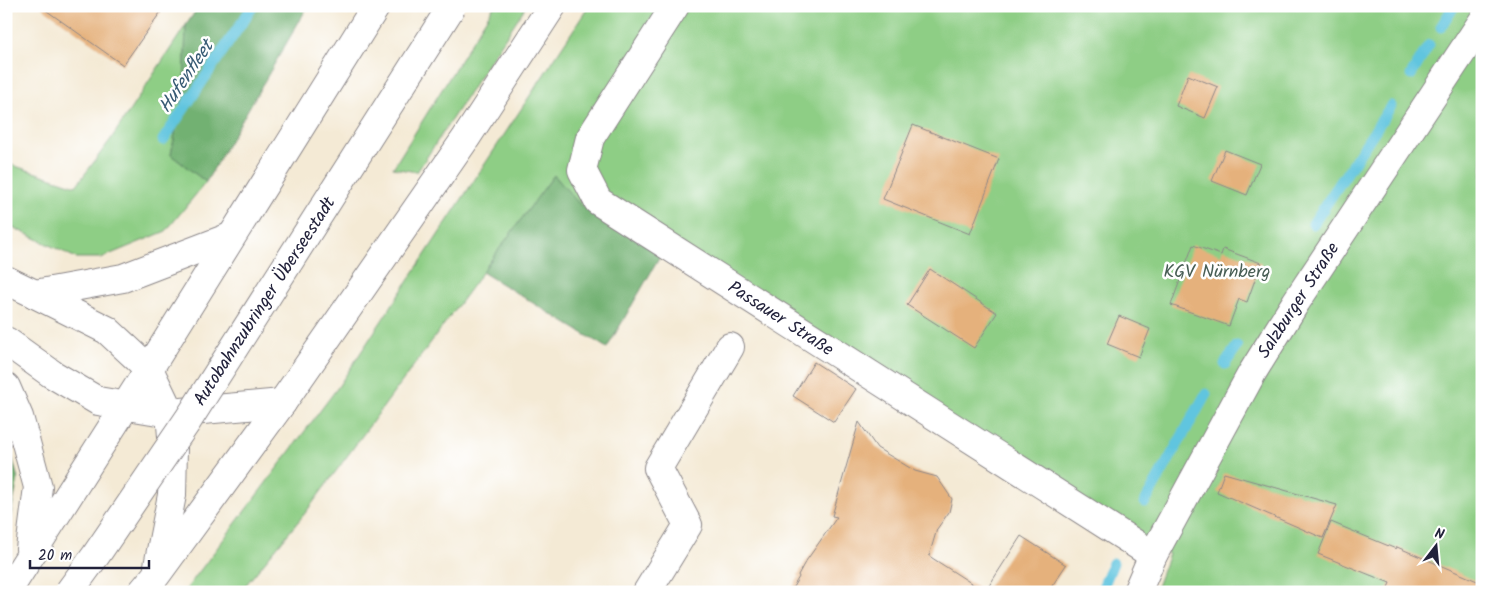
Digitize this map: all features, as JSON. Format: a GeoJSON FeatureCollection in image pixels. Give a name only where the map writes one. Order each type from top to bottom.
{"type":"FeatureCollection","features":[{"type":"Feature","properties":{"kind":"main road"},"geometry":{"type":"LineString","coordinates":[[7,592],[126,406],[376,6]]}},
{"type":"Feature","properties":{"kind":"main road","name":"Autobahnzubringer Überseestadt"},"geometry":{"type":"LineString","coordinates":[[69,592],[188,420],[452,6]]}},
{"type":"Feature","properties":{"kind":"main road"},"geometry":{"type":"LineString","coordinates":[[149,583],[282,403],[466,138],[552,6]]}},
{"type":"Feature","properties":{"kind":"main road","name":"Passauer Straße"},"geometry":{"type":"LineString","coordinates":[[675,6],[590,138],[582,170],[598,201],[1153,555]]}},
{"type":"Feature","properties":{"kind":"main road","name":"Salzburger Straße"},"geometry":{"type":"LineString","coordinates":[[1137,592],[1153,555],[1252,373],[1296,302],[1482,22]]}},
{"type":"Feature","properties":{"kind":"main road"},"geometry":{"type":"LineString","coordinates":[[35,294],[124,278],[230,238]]}},
{"type":"Feature","properties":{"kind":"main road"},"geometry":{"type":"LineString","coordinates":[[6,280],[107,330],[149,369],[170,413],[173,448],[172,495],[149,583]]}},
{"type":"Feature","properties":{"kind":"main road"},"geometry":{"type":"LineString","coordinates":[[6,342],[52,374],[98,401],[170,413],[282,403]]}},
{"type":"Feature","properties":{"kind":"main road"},"geometry":{"type":"LineString","coordinates":[[647,592],[688,525],[658,468],[730,347]]}},
{"type":"Feature","properties":{"kind":"main road"},"geometry":{"type":"LineString","coordinates":[[6,387],[19,417],[38,487],[29,557]]}},
{"type":"Feature","properties":{"kind":"green space"},"geometry":{"type":"Polygon","coordinates":[[[199,6],[308,6],[206,182],[171,155],[184,87],[186,25],[199,6]]]}},
{"type":"Feature","properties":{"kind":"green space"},"geometry":{"type":"Polygon","coordinates":[[[494,6],[526,6],[417,172],[393,168],[494,6]]]}},
{"type":"Feature","properties":{"kind":"green space","name":"KGV Nürnberg"},"geometry":{"type":"Polygon","coordinates":[[[589,6],[1482,6],[1482,592],[1155,592],[1169,554],[661,255],[580,205],[554,175],[306,512],[240,592],[184,592],[338,387],[589,6]]]}},
{"type":"Feature","properties":{"kind":"green space"},"geometry":{"type":"Polygon","coordinates":[[[186,25],[184,87],[171,155],[206,182],[166,231],[101,258],[76,258],[6,224],[6,163],[76,186],[111,139],[186,25]]]}},
{"type":"Feature","properties":{"kind":"green space"},"geometry":{"type":"Polygon","coordinates":[[[554,175],[580,205],[661,255],[607,348],[482,272],[554,175]]]}},
{"type":"Feature","properties":{"kind":"green space"},"geometry":{"type":"Polygon","coordinates":[[[6,434],[18,479],[6,538],[6,434]]]}},
{"type":"Feature","properties":{"kind":"building"},"geometry":{"type":"Polygon","coordinates":[[[40,6],[165,6],[123,65],[40,6]]]}},
{"type":"Feature","properties":{"kind":"building"},"geometry":{"type":"Polygon","coordinates":[[[1188,75],[1218,87],[1205,118],[1176,106],[1188,75]]]}},
{"type":"Feature","properties":{"kind":"building"},"geometry":{"type":"Polygon","coordinates":[[[913,125],[999,159],[970,234],[883,199],[913,125]]]}},
{"type":"Feature","properties":{"kind":"building"},"geometry":{"type":"Polygon","coordinates":[[[1225,150],[1260,164],[1247,195],[1212,181],[1225,150]]]}},
{"type":"Feature","properties":{"kind":"building"},"geometry":{"type":"Polygon","coordinates":[[[1193,245],[1221,255],[1223,249],[1261,263],[1247,302],[1239,299],[1229,326],[1171,305],[1193,245]]]}},
{"type":"Feature","properties":{"kind":"building"},"geometry":{"type":"Polygon","coordinates":[[[930,269],[997,313],[974,348],[907,305],[930,269]]]}},
{"type":"Feature","properties":{"kind":"building"},"geometry":{"type":"Polygon","coordinates":[[[1119,316],[1150,329],[1139,357],[1107,344],[1119,316]]]}},
{"type":"Feature","properties":{"kind":"building"},"geometry":{"type":"Polygon","coordinates":[[[814,362],[856,389],[834,422],[793,396],[814,362]]]}},
{"type":"Feature","properties":{"kind":"building"},"geometry":{"type":"Polygon","coordinates":[[[859,422],[877,448],[915,471],[937,477],[952,499],[949,512],[937,529],[929,556],[985,592],[790,592],[804,564],[837,517],[832,516],[859,422]]]}},
{"type":"Feature","properties":{"kind":"building"},"geometry":{"type":"Polygon","coordinates":[[[1224,473],[1337,505],[1323,538],[1217,492],[1224,473]]]}},
{"type":"Feature","properties":{"kind":"building"},"geometry":{"type":"Polygon","coordinates":[[[1331,522],[1396,549],[1397,547],[1482,583],[1482,592],[1386,592],[1390,583],[1318,554],[1331,522]]]}},
{"type":"Feature","properties":{"kind":"building"},"geometry":{"type":"Polygon","coordinates":[[[1021,536],[1066,565],[1048,592],[985,592],[1021,536]]]}},
{"type":"Feature","properties":{"kind":"waterway","name":"Hufenfleet"},"geometry":{"type":"LineString","coordinates":[[163,140],[253,6]]}},
{"type":"Feature","properties":{"kind":"waterway"},"geometry":{"type":"LineString","coordinates":[[1441,27],[1454,6]]}},
{"type":"Feature","properties":{"kind":"waterway"},"geometry":{"type":"LineString","coordinates":[[1411,75],[1429,45]]}},
{"type":"Feature","properties":{"kind":"waterway"},"geometry":{"type":"LineString","coordinates":[[1313,224],[1391,106]]}},
{"type":"Feature","properties":{"kind":"waterway"},"geometry":{"type":"LineString","coordinates":[[1225,364],[1237,346]]}},
{"type":"Feature","properties":{"kind":"waterway"},"geometry":{"type":"LineString","coordinates":[[1145,502],[1206,394]]}},
{"type":"Feature","properties":{"kind":"waterway"},"geometry":{"type":"LineString","coordinates":[[1101,592],[1113,563]]}}]}
